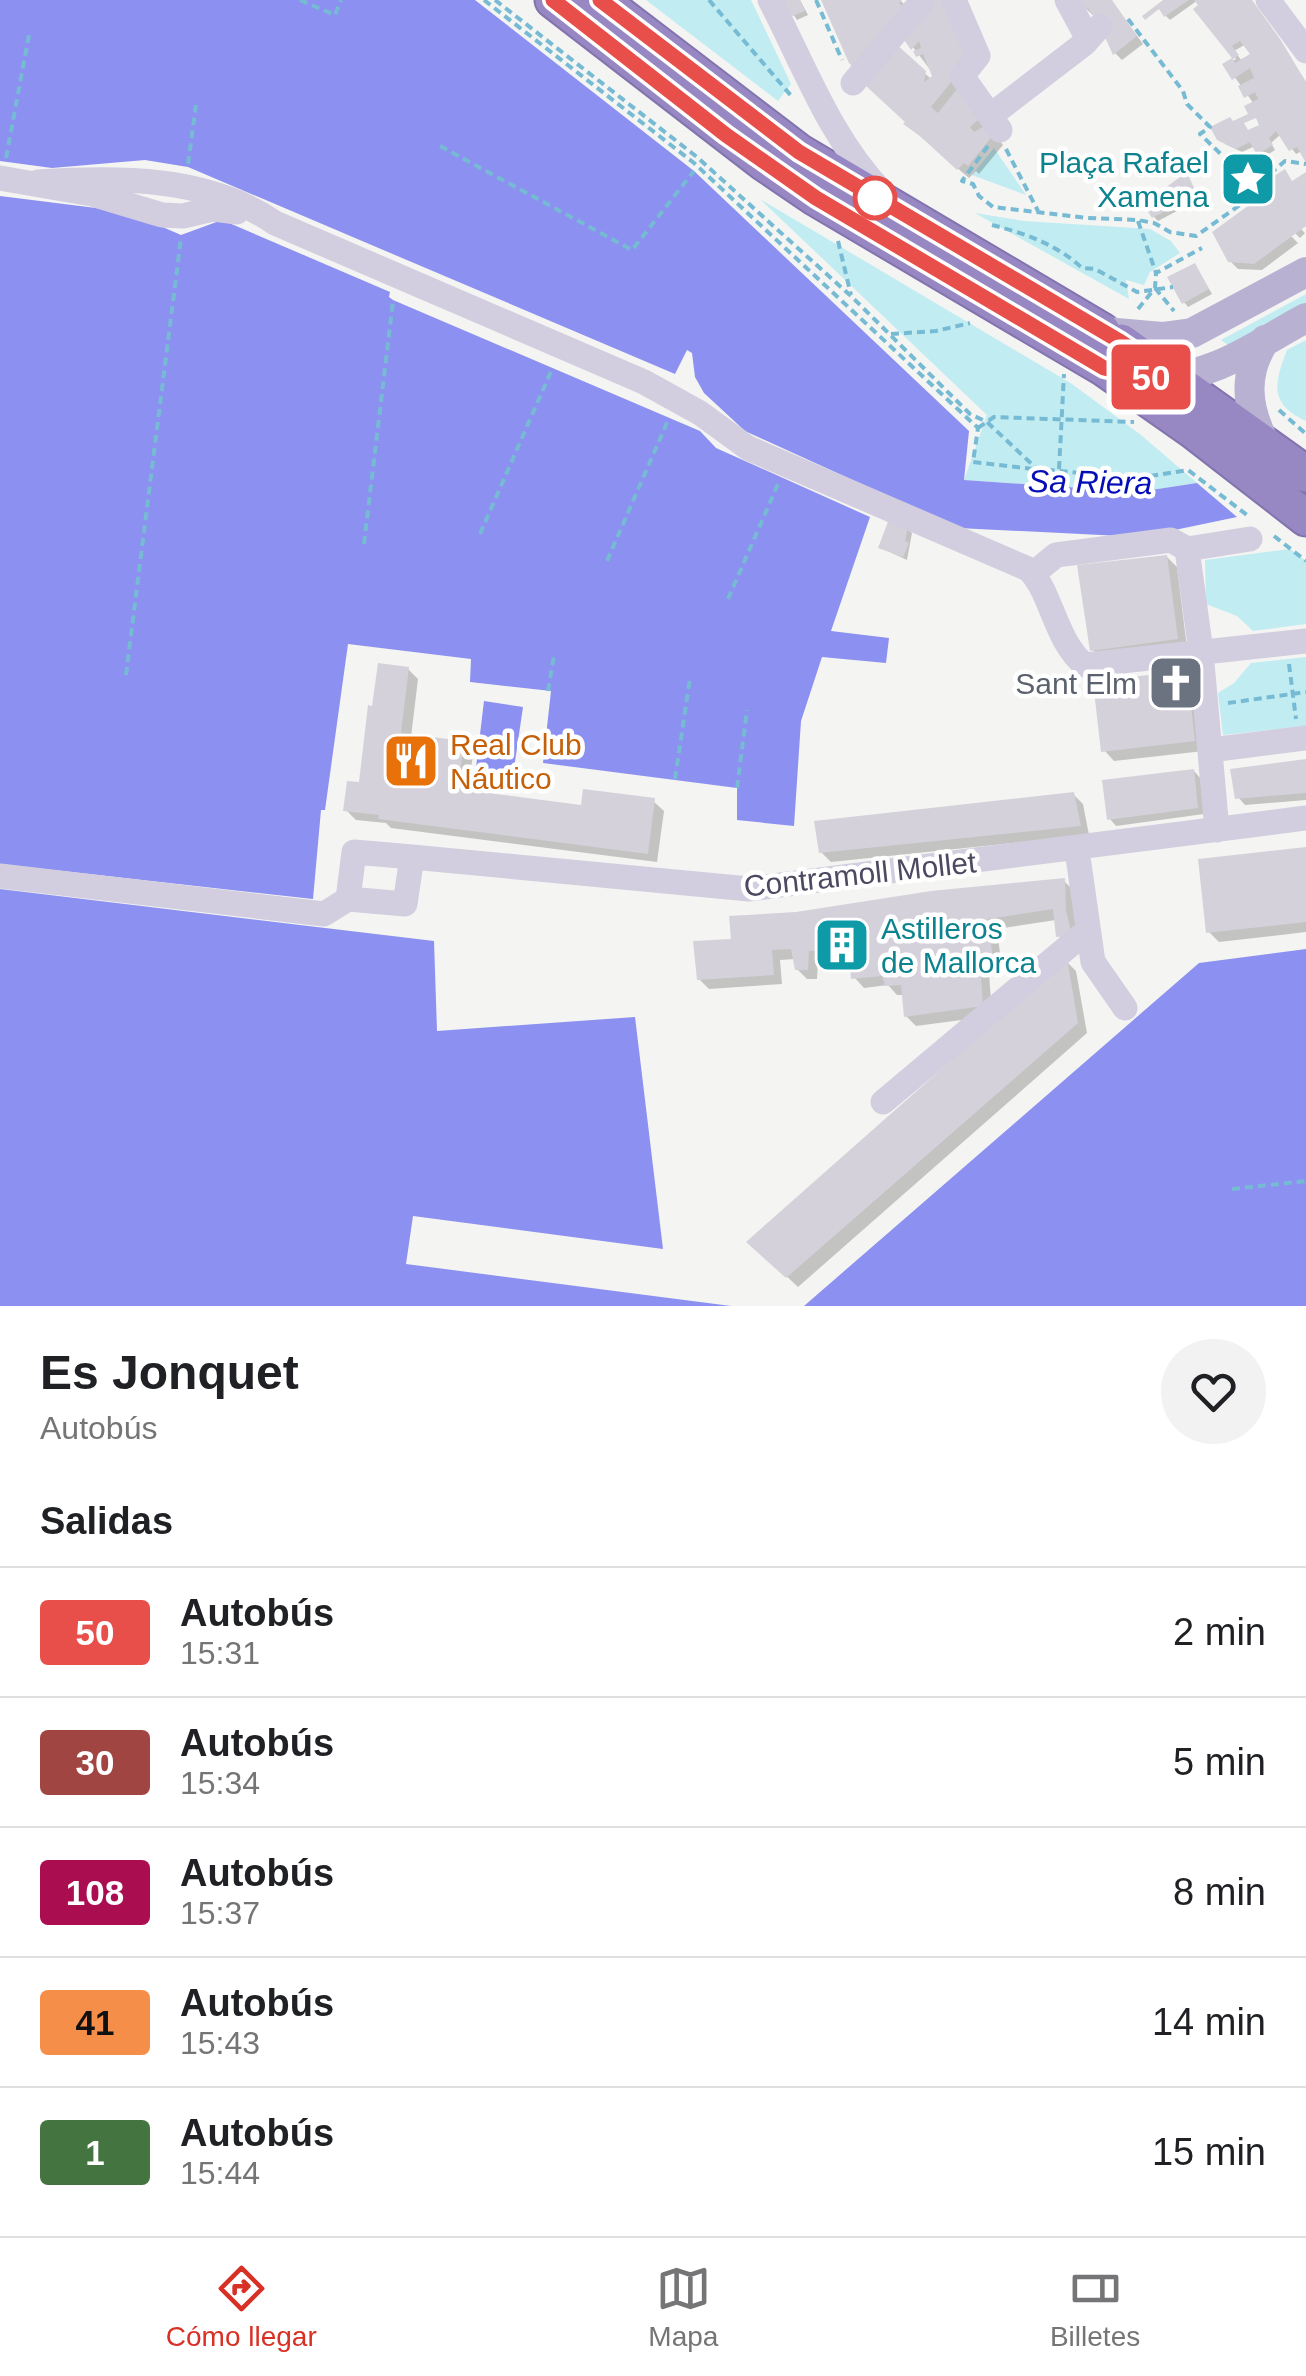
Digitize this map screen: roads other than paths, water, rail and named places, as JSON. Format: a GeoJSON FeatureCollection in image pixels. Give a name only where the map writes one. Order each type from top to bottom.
{"type":"FeatureCollection","features":[{"type":"Feature","properties":{"kind":"highway"},"geometry":{"type":"LineString","coordinates":[[553,0],[726,135],[816,198],[1116,340],[1194,431],[1306,518]]}},
{"type":"Feature","properties":{"kind":"highway"},"geometry":{"type":"LineString","coordinates":[[600,0],[778,138],[1116,340],[1306,474]]}},
{"type":"Feature","properties":{"kind":"main road"},"geometry":{"type":"LineString","coordinates":[[1116,340],[1192,333],[1306,272]]}},
{"type":"Feature","properties":{"kind":"main road"},"geometry":{"type":"LineString","coordinates":[[1174,378],[1212,369],[1306,318]]}},
{"type":"Feature","properties":{"kind":"main road"},"geometry":{"type":"LineString","coordinates":[[1192,333],[1178,358],[1174,378],[1176,394],[1194,431]]}},
{"type":"Feature","properties":{"kind":"main road"},"geometry":{"type":"LineString","coordinates":[[1264,442],[1248,397],[1251,368],[1265,340]]}},
{"type":"Feature","properties":{"kind":"street"},"geometry":{"type":"LineString","coordinates":[[770,0],[828,117],[866,175],[902,214]]}},
{"type":"Feature","properties":{"kind":"street"},"geometry":{"type":"LineString","coordinates":[[855,81],[923,0]]}},
{"type":"Feature","properties":{"kind":"street"},"geometry":{"type":"LineString","coordinates":[[954,0],[978,56],[962,76],[999,134],[1091,36],[1067,0]]}},
{"type":"Feature","properties":{"kind":"street"},"geometry":{"type":"LineString","coordinates":[[1268,0],[1306,51]]}},
{"type":"Feature","properties":{"kind":"street"},"geometry":{"type":"LineString","coordinates":[[2,170],[162,215],[182,216],[221,209],[275,222],[644,382],[700,412],[748,448],[1034,574],[1072,653],[1085,665],[1296,642]]}},
{"type":"Feature","properties":{"kind":"street"},"geometry":{"type":"LineString","coordinates":[[1034,574],[1056,556],[1171,540],[1187,549],[1258,531]]}},
{"type":"Feature","properties":{"kind":"street"},"geometry":{"type":"LineString","coordinates":[[1187,549],[1217,830]]}},
{"type":"Feature","properties":{"kind":"street"},"geometry":{"type":"LineString","coordinates":[[1210,750],[1302,738]]}},
{"type":"Feature","properties":{"kind":"street","name":"Contramoll Mollet"},"geometry":{"type":"LineString","coordinates":[[348,899],[354,852],[749,889],[1306,818]]}},
{"type":"Feature","properties":{"kind":"street"},"geometry":{"type":"LineString","coordinates":[[1077,850],[1093,962],[1125,1008]]}},
{"type":"Feature","properties":{"kind":"street"},"geometry":{"type":"LineString","coordinates":[[0,876],[324,914],[348,899],[405,904],[412,857]]}},
{"type":"Feature","properties":{"kind":"street"},"geometry":{"type":"LineString","coordinates":[[883,1102],[1088,930]]}},
{"type":"Feature","properties":{"kind":"water"},"geometry":{"type":"Polygon","coordinates":[[[0,0],[475,0],[694,171],[969,431],[964,480],[1138,492],[1197,483],[1237,517],[1141,537],[958,528],[745,431],[704,393],[695,377],[692,353],[687,350],[675,374],[188,167],[145,160],[52,168],[0,161],[0,0]]]}},
{"type":"Feature","properties":{"kind":"water"},"geometry":{"type":"Polygon","coordinates":[[[0,196],[128,212],[181,235],[222,220],[390,292],[393,300],[700,431],[716,448],[870,517],[831,631],[889,638],[886,663],[822,657],[801,721],[794,826],[737,820],[737,788],[543,763],[551,691],[470,682],[471,659],[348,644],[325,810],[321,810],[313,899],[0,864],[0,196]]]}},
{"type":"Feature","properties":{"kind":"water"},"geometry":{"type":"Polygon","coordinates":[[[484,701],[523,707],[512,782],[475,776],[484,701]]]}},
{"type":"Feature","properties":{"kind":"water"},"geometry":{"type":"Polygon","coordinates":[[[0,889],[434,941],[437,1031],[635,1017],[663,1249],[413,1216],[406,1264],[731,1306],[0,1306],[0,889]]]}},
{"type":"Feature","properties":{"kind":"water"},"geometry":{"type":"Polygon","coordinates":[[[1306,949],[1306,1306],[804,1306],[1199,963],[1306,949]]]}},
{"type":"Feature","properties":{"kind":"place","name":"Plaça Rafael Xamena"},"geometry":{"type":"Point","coordinates":[1248,179]}},
{"type":"Feature","properties":{"kind":"place","name":"Sant Elm"},"geometry":{"type":"Point","coordinates":[1176,683]}},
{"type":"Feature","properties":{"kind":"place","name":"Real Club Náutico"},"geometry":{"type":"Point","coordinates":[411,761]}},
{"type":"Feature","properties":{"kind":"place","name":"Astilleros de Mallorca"},"geometry":{"type":"Point","coordinates":[842,945]}},
{"type":"Feature","properties":{"kind":"water label","name":"Sa Riera"},"geometry":{"type":"Point","coordinates":[1090,482]}}]}
